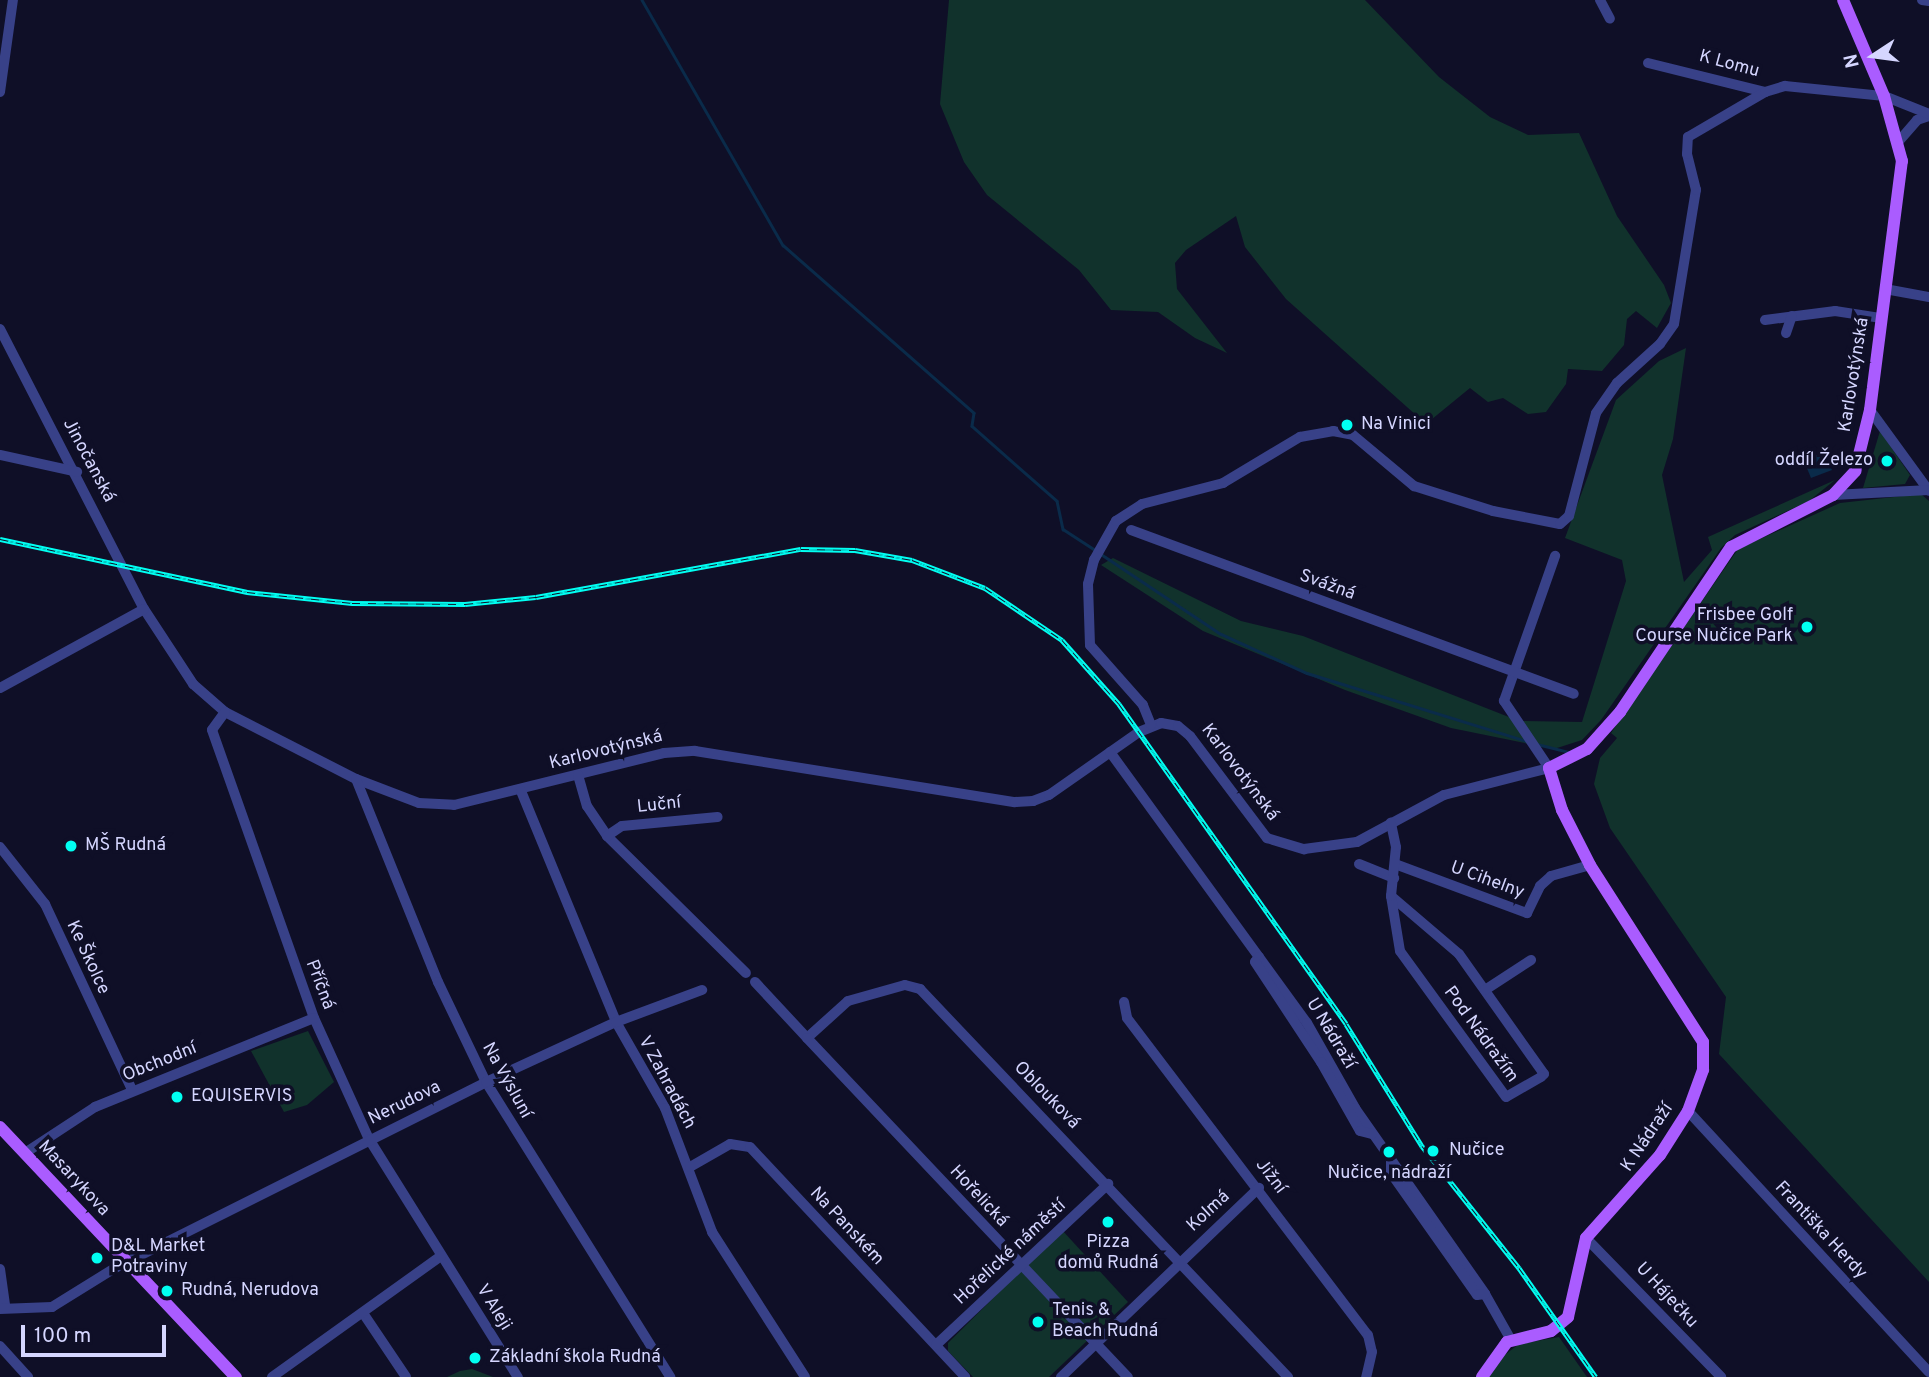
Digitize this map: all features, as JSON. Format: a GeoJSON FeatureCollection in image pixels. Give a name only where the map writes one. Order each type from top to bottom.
{"type":"FeatureCollection","features":[{"type":"Feature","properties":{"kind":"main road","name":"Karlovotýnská"},"geometry":{"type":"LineString","coordinates":[[1549,768],[1587,749],[1620,712],[1731,547],[1833,495],[1855,471],[1870,410],[1902,161],[1899,141],[1884,96],[1843,0]]}},
{"type":"Feature","properties":{"kind":"main road","name":"K Nádraží"},"geometry":{"type":"LineString","coordinates":[[1549,768],[1562,810],[1590,865],[1703,1042],[1703,1070],[1688,1111],[1639,1184],[1586,1238]]}},
{"type":"Feature","properties":{"kind":"main road","name":"Masarykova"},"geometry":{"type":"LineString","coordinates":[[0,1127],[236,1377]]}},
{"type":"Feature","properties":{"kind":"main road"},"geometry":{"type":"LineString","coordinates":[[1482,1377],[1494,1355],[1511,1340],[1551,1331],[1568,1317],[1586,1238]]}},
{"type":"Feature","properties":{"kind":"street"},"geometry":{"type":"LineString","coordinates":[[0,92],[13,0]]}},
{"type":"Feature","properties":{"kind":"street"},"geometry":{"type":"LineString","coordinates":[[1600,0],[1610,19]]}},
{"type":"Feature","properties":{"kind":"street"},"geometry":{"type":"LineString","coordinates":[[1922,0],[1929,1]]}},
{"type":"Feature","properties":{"kind":"street","name":"K Lomu"},"geometry":{"type":"LineString","coordinates":[[1648,62],[1765,92],[1785,86],[1884,96],[1929,115]]}},
{"type":"Feature","properties":{"kind":"street"},"geometry":{"type":"LineString","coordinates":[[1152,725],[1143,705],[1090,645],[1088,584],[1092,565],[1121,517],[1142,505],[1223,483],[1300,437],[1333,430],[1353,435],[1414,486],[1493,512],[1560,524],[1569,516],[1596,413],[1617,383],[1660,344],[1674,324],[1696,190],[1687,154],[1688,137],[1765,92]]}},
{"type":"Feature","properties":{"kind":"street"},"geometry":{"type":"LineString","coordinates":[[1899,141],[1917,120],[1929,115]]}},
{"type":"Feature","properties":{"kind":"street"},"geometry":{"type":"LineString","coordinates":[[1885,289],[1929,298]]}},
{"type":"Feature","properties":{"kind":"street"},"geometry":{"type":"LineString","coordinates":[[1765,320],[1835,311],[1881,318]]}},
{"type":"Feature","properties":{"kind":"street"},"geometry":{"type":"LineString","coordinates":[[1786,333],[1792,316]]}},
{"type":"Feature","properties":{"kind":"street","name":"Jinočanská"},"geometry":{"type":"LineString","coordinates":[[0,329],[77,472],[145,609]]}},
{"type":"Feature","properties":{"kind":"street"},"geometry":{"type":"LineString","coordinates":[[1870,410],[1929,490]]}},
{"type":"Feature","properties":{"kind":"street"},"geometry":{"type":"LineString","coordinates":[[0,455],[77,472]]}},
{"type":"Feature","properties":{"kind":"street"},"geometry":{"type":"LineString","coordinates":[[1833,495],[1929,490]]}},
{"type":"Feature","properties":{"kind":"street","name":"Svážná"},"geometry":{"type":"LineString","coordinates":[[1131,530],[1574,694]]}},
{"type":"Feature","properties":{"kind":"street"},"geometry":{"type":"LineString","coordinates":[[1549,768],[1508,711],[1505,689],[1555,556]]}},
{"type":"Feature","properties":{"kind":"street"},"geometry":{"type":"LineString","coordinates":[[0,688],[145,609]]}},
{"type":"Feature","properties":{"kind":"street","name":"Karlovotýnská"},"geometry":{"type":"LineString","coordinates":[[145,609],[193,684],[225,712],[356,779],[431,804],[454,805],[521,791],[664,753],[695,751],[1015,802],[1049,795],[1152,725],[1166,723],[1185,731],[1267,838],[1284,845],[1325,849],[1357,842],[1444,795],[1549,768]]}},
{"type":"Feature","properties":{"kind":"street","name":"Příčná"},"geometry":{"type":"LineString","coordinates":[[225,712],[212,730],[314,1018],[369,1139],[441,1256]]}},
{"type":"Feature","properties":{"kind":"street","name":"U Nádraží"},"geometry":{"type":"LineString","coordinates":[[1110,752],[1307,1023],[1372,1134],[1485,1294],[1511,1340]]}},
{"type":"Feature","properties":{"kind":"street"},"geometry":{"type":"LineString","coordinates":[[578,775],[587,806],[607,836],[746,973]]}},
{"type":"Feature","properties":{"kind":"street","name":"Na Výsluní"},"geometry":{"type":"LineString","coordinates":[[356,779],[438,982],[486,1082],[670,1377]]}},
{"type":"Feature","properties":{"kind":"street","name":"V Zahradách"},"geometry":{"type":"LineString","coordinates":[[521,791],[616,1022],[665,1108],[690,1167],[712,1232],[805,1377]]}},
{"type":"Feature","properties":{"kind":"street","name":"Luční"},"geometry":{"type":"LineString","coordinates":[[607,836],[622,826],[718,817]]}},
{"type":"Feature","properties":{"kind":"street","name":"Pod Nádražím"},"geometry":{"type":"LineString","coordinates":[[1391,823],[1396,832],[1391,897],[1400,951],[1506,1097],[1544,1074],[1459,954],[1391,897]]}},
{"type":"Feature","properties":{"kind":"street","name":"Ke Školce"},"geometry":{"type":"LineString","coordinates":[[0,847],[45,904],[132,1090]]}},
{"type":"Feature","properties":{"kind":"street"},"geometry":{"type":"LineString","coordinates":[[1359,864],[1394,878]]}},
{"type":"Feature","properties":{"kind":"street","name":"U Cihelny"},"geometry":{"type":"LineString","coordinates":[[1395,864],[1527,913],[1540,886],[1552,876],[1590,865]]}},
{"type":"Feature","properties":{"kind":"street","name":"Pod Nádražím"},"geometry":{"type":"LineString","coordinates":[[1485,990],[1531,960]]}},
{"type":"Feature","properties":{"kind":"street"},"geometry":{"type":"LineString","coordinates":[[755,982],[807,1038]]}},
{"type":"Feature","properties":{"kind":"street","name":"Oblouková"},"geometry":{"type":"LineString","coordinates":[[807,1038],[848,1000],[905,985],[920,989],[1182,1260],[1287,1377]]}},
{"type":"Feature","properties":{"kind":"street","name":"Nerudova"},"geometry":{"type":"LineString","coordinates":[[3,1307],[52,1307],[128,1262],[369,1139],[616,1022],[702,990]]}},
{"type":"Feature","properties":{"kind":"street","name":"Jižní"},"geometry":{"type":"LineString","coordinates":[[1124,1002],[1128,1018],[1368,1335],[1371,1352],[1366,1377]]}},
{"type":"Feature","properties":{"kind":"street","name":"Obchodní"},"geometry":{"type":"LineString","coordinates":[[25,1153],[72,1121],[132,1090],[314,1018]]}},
{"type":"Feature","properties":{"kind":"street","name":"Hořelická"},"geometry":{"type":"LineString","coordinates":[[807,1038],[1128,1377]]}},
{"type":"Feature","properties":{"kind":"street","name":"Františka Herdy"},"geometry":{"type":"LineString","coordinates":[[1688,1111],[1929,1372]]}},
{"type":"Feature","properties":{"kind":"street","name":"Na Panském"},"geometry":{"type":"LineString","coordinates":[[690,1167],[730,1143],[750,1147],[965,1377]]}},
{"type":"Feature","properties":{"kind":"street","name":"Hořelické náměstí"},"geometry":{"type":"LineString","coordinates":[[936,1345],[1019,1264],[1108,1184]]}},
{"type":"Feature","properties":{"kind":"street","name":"Kolmá"},"geometry":{"type":"LineString","coordinates":[[1182,1260],[1259,1188]]}},
{"type":"Feature","properties":{"kind":"street","name":"U Háječku"},"geometry":{"type":"LineString","coordinates":[[1586,1238],[1721,1377]]}},
{"type":"Feature","properties":{"kind":"street"},"geometry":{"type":"LineString","coordinates":[[272,1377],[441,1256]]}},
{"type":"Feature","properties":{"kind":"street","name":"V Aleji"},"geometry":{"type":"LineString","coordinates":[[441,1256],[518,1377]]}},
{"type":"Feature","properties":{"kind":"street"},"geometry":{"type":"LineString","coordinates":[[1061,1377],[1182,1260]]}},
{"type":"Feature","properties":{"kind":"street"},"geometry":{"type":"LineString","coordinates":[[0,1269],[3,1307]]}},
{"type":"Feature","properties":{"kind":"street"},"geometry":{"type":"LineString","coordinates":[[363,1313],[406,1377]]}},
{"type":"Feature","properties":{"kind":"street"},"geometry":{"type":"LineString","coordinates":[[0,1346],[28,1377]]}},
{"type":"Feature","properties":{"kind":"green space"},"geometry":{"type":"Polygon","coordinates":[[[949,0],[1365,0],[1439,77],[1490,117],[1528,135],[1579,133],[1617,216],[1664,285],[1671,303],[1657,328],[1636,311],[1627,319],[1624,345],[1602,371],[1568,369],[1566,384],[1546,412],[1528,414],[1503,398],[1488,402],[1470,388],[1426,424],[1286,299],[1245,247],[1236,216],[1186,250],[1175,263],[1177,289],[1227,353],[1195,338],[1158,312],[1111,310],[1079,270],[987,195],[964,162],[940,104],[949,0]]]}},
{"type":"Feature","properties":{"kind":"green space"},"geometry":{"type":"Polygon","coordinates":[[[1686,348],[1673,439],[1662,475],[1684,582],[1712,550],[1708,537],[1835,480],[1809,501],[1735,535],[1721,548],[1601,720],[1582,740],[1554,749],[1451,728],[1345,690],[1203,631],[1101,565],[1113,558],[1241,621],[1303,636],[1519,721],[1582,722],[1626,581],[1622,560],[1565,538],[1616,400],[1659,361],[1686,348]]]}},
{"type":"Feature","properties":{"kind":"green space"},"geometry":{"type":"Polygon","coordinates":[[[1880,431],[1910,475],[1905,484],[1863,488],[1880,431]]]}},
{"type":"Feature","properties":{"kind":"green space"},"geometry":{"type":"Polygon","coordinates":[[[1921,494],[1929,501],[1929,1282],[1719,1054],[1726,997],[1610,828],[1594,784],[1600,758],[1617,738],[1611,733],[1738,549],[1840,503],[1921,494]]]}},
{"type":"Feature","properties":{"kind":"green space"},"geometry":{"type":"Polygon","coordinates":[[[308,1031],[334,1082],[307,1105],[284,1112],[251,1051],[308,1031]]]}},
{"type":"Feature","properties":{"kind":"green space","name":"Tenis & Beach Rudná"},"geometry":{"type":"Polygon","coordinates":[[[1062,1230],[1128,1302],[1049,1377],[973,1377],[948,1351],[948,1343],[1062,1230]]]}},
{"type":"Feature","properties":{"kind":"green space"},"geometry":{"type":"Polygon","coordinates":[[[1559,1337],[1587,1377],[1489,1377],[1502,1357],[1519,1344],[1559,1337]]]}},
{"type":"Feature","properties":{"kind":"green space"},"geometry":{"type":"Polygon","coordinates":[[[472,1369],[493,1377],[447,1377],[460,1371],[472,1369]]]}},
{"type":"Feature","properties":{"kind":"water"},"geometry":{"type":"Polygon","coordinates":[[[1823,452],[1832,470],[1811,478],[1804,461],[1823,452]]]}},
{"type":"Feature","properties":{"kind":"waterway"},"geometry":{"type":"LineString","coordinates":[[642,0],[783,245],[974,413],[972,426],[1057,501],[1063,529],[1095,550]]}},
{"type":"Feature","properties":{"kind":"waterway"},"geometry":{"type":"LineString","coordinates":[[1101,554],[1221,634],[1307,673],[1527,741]]}},
{"type":"Feature","properties":{"kind":"waterway"},"geometry":{"type":"LineString","coordinates":[[1537,744],[1568,752]]}},
{"type":"Feature","properties":{"kind":"railway"},"geometry":{"type":"LineString","coordinates":[[0,539],[247,592],[352,603],[465,604],[536,597],[801,549],[855,550],[912,560],[985,588],[1062,640],[1119,704],[1346,1024],[1422,1146],[1519,1268],[1596,1377]]}},
{"type":"Feature","properties":{"kind":"place","name":"Na Vinici"},"geometry":{"type":"Point","coordinates":[1347,425]}},
{"type":"Feature","properties":{"kind":"place","name":"oddíl Železo"},"geometry":{"type":"Point","coordinates":[1887,461]}},
{"type":"Feature","properties":{"kind":"place","name":"Frisbee Golf Course Nučice Park"},"geometry":{"type":"Point","coordinates":[1807,627]}},
{"type":"Feature","properties":{"kind":"place","name":"MŠ Rudná"},"geometry":{"type":"Point","coordinates":[71,846]}},
{"type":"Feature","properties":{"kind":"place","name":"EQUISERVIS"},"geometry":{"type":"Point","coordinates":[177,1097]}},
{"type":"Feature","properties":{"kind":"place","name":"Nučice"},"geometry":{"type":"Point","coordinates":[1433,1151]}},
{"type":"Feature","properties":{"kind":"place","name":"Nučice, nádraží"},"geometry":{"type":"Point","coordinates":[1389,1152]}},
{"type":"Feature","properties":{"kind":"place","name":"Pizza domů Rudná"},"geometry":{"type":"Point","coordinates":[1108,1222]}},
{"type":"Feature","properties":{"kind":"place","name":"D&L Market Potraviny"},"geometry":{"type":"Point","coordinates":[97,1258]}},
{"type":"Feature","properties":{"kind":"place","name":"Rudná, Nerudova"},"geometry":{"type":"Point","coordinates":[167,1291]}},
{"type":"Feature","properties":{"kind":"place","name":"Tenis & Beach Rudná"},"geometry":{"type":"Point","coordinates":[1038,1322]}},
{"type":"Feature","properties":{"kind":"place","name":"Základní škola Rudná"},"geometry":{"type":"Point","coordinates":[475,1358]}}]}
